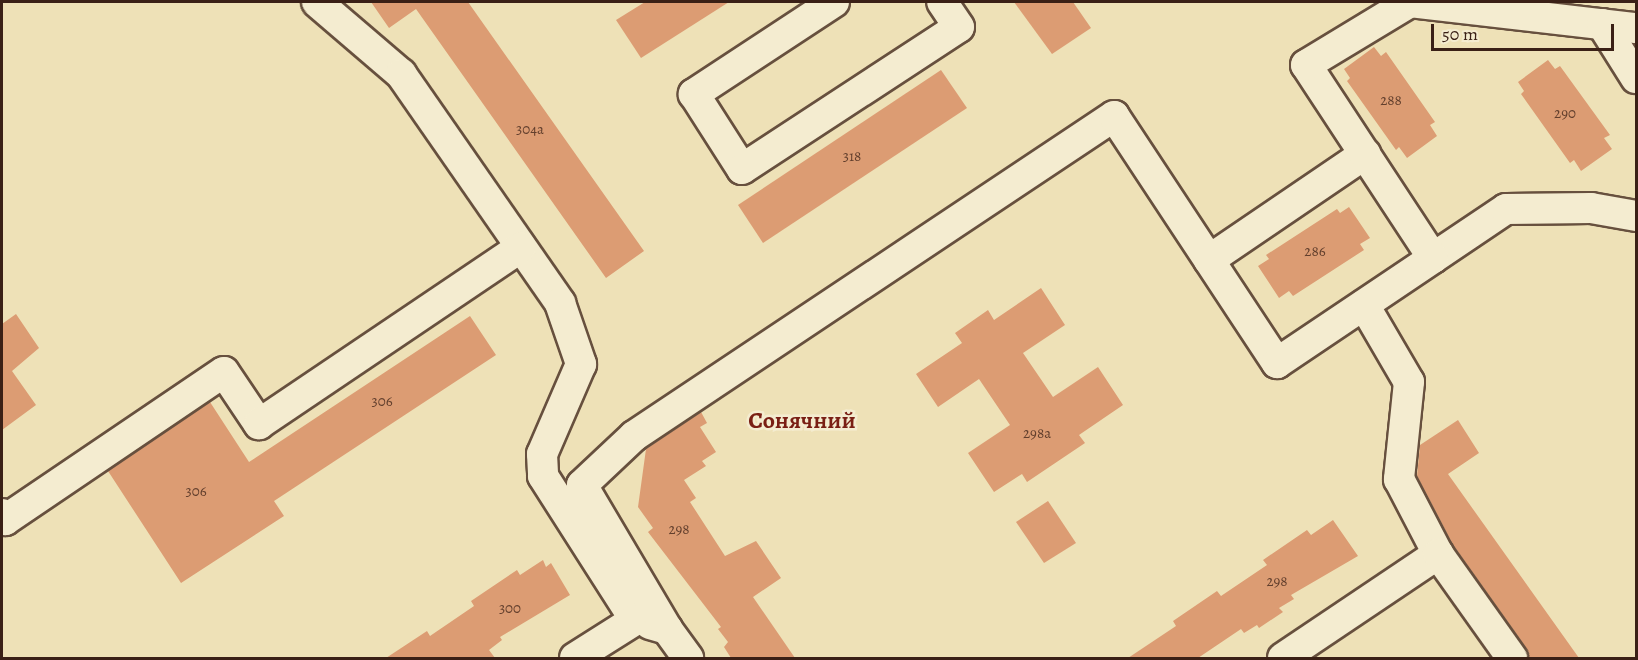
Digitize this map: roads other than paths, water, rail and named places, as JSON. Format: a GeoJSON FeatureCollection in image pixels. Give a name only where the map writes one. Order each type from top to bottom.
{"type":"FeatureCollection","features":[{"type":"Feature","properties":{"kind":"street"},"geometry":{"type":"LineString","coordinates":[[317,2],[401,74],[560,303],[581,364],[542,454],[543,476],[635,620],[667,629]]}},
{"type":"Feature","properties":{"kind":"street"},"geometry":{"type":"LineString","coordinates":[[834,2],[694,94],[742,169],[958,27],[942,2]]}},
{"type":"Feature","properties":{"kind":"street"},"geometry":{"type":"LineString","coordinates":[[1433,258],[1306,64],[1410,2],[1636,28]]}},
{"type":"Feature","properties":{"kind":"street"},"geometry":{"type":"LineString","coordinates":[[1602,24],[1636,78]]}},
{"type":"Feature","properties":{"kind":"street"},"geometry":{"type":"LineString","coordinates":[[688,658],[667,629],[582,485],[634,436],[1114,116],[1277,363],[1506,209],[1591,208],[1636,216]]}},
{"type":"Feature","properties":{"kind":"street"},"geometry":{"type":"LineString","coordinates":[[1209,260],[1365,154]]}},
{"type":"Feature","properties":{"kind":"street"},"geometry":{"type":"LineString","coordinates":[[2,514],[5,520],[224,372],[259,424],[521,247]]}},
{"type":"Feature","properties":{"kind":"street"},"geometry":{"type":"LineString","coordinates":[[1364,305],[1409,382],[1399,479],[1438,554],[1512,658]]}},
{"type":"Feature","properties":{"kind":"street"},"geometry":{"type":"LineString","coordinates":[[1283,658],[1438,554]]}},
{"type":"Feature","properties":{"kind":"street"},"geometry":{"type":"LineString","coordinates":[[575,658],[635,620]]}},
{"type":"Feature","properties":{"kind":"district","name":"Сонячний"},"geometry":{"type":"Point","coordinates":[802,421]}}]}
